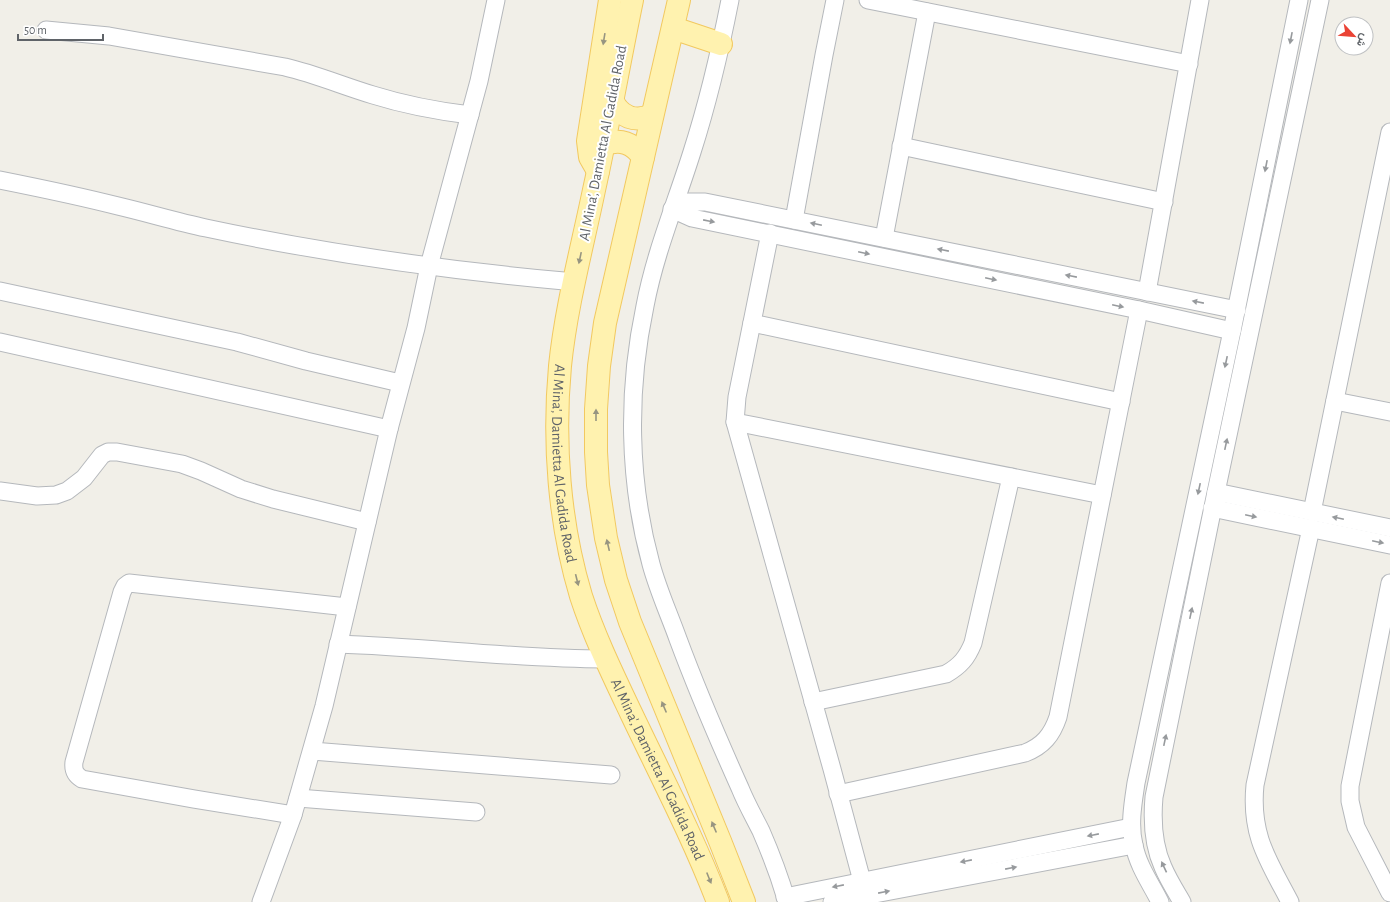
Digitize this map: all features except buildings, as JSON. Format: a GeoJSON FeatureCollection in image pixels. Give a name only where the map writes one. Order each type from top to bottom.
{"type":"FeatureCollection","features":[{"type":"Feature","properties":{"kind":"main road"},"geometry":{"type":"LineString","coordinates":[[598,171],[590,157],[588,141],[610,0]]}},
{"type":"Feature","properties":{"kind":"main road","name":"Al Mina', Damietta Al Gadida Road"},"geometry":{"type":"LineString","coordinates":[[632,0],[604,145],[567,320],[560,366],[558,412],[562,505],[570,551],[581,596],[605,659],[697,848],[718,902]]}},
{"type":"Feature","properties":{"kind":"main road","name":"Al Mina', Damietta Al Gadida Road"},"geometry":{"type":"LineString","coordinates":[[679,0],[605,323],[599,366],[596,409],[598,485],[608,545],[616,580],[630,622],[744,902]]}},
{"type":"Feature","properties":{"kind":"main road"},"geometry":{"type":"LineString","coordinates":[[673,28],[721,44]]}},
{"type":"Feature","properties":{"kind":"main road"},"geometry":{"type":"LineString","coordinates":[[612,100],[620,112],[632,118],[646,118],[652,115]]}},
{"type":"Feature","properties":{"kind":"main road"},"geometry":{"type":"LineString","coordinates":[[604,145],[610,142],[623,142],[635,147],[643,157]]}},
{"type":"Feature","properties":{"kind":"street"},"geometry":{"type":"LineString","coordinates":[[261,902],[293,815],[324,706],[376,489],[388,429],[416,328],[429,266],[487,48],[496,0]]}},
{"type":"Feature","properties":{"kind":"street"},"geometry":{"type":"LineString","coordinates":[[730,0],[705,111],[672,209],[651,279],[645,305],[637,352],[634,386],[633,459],[636,495],[643,531],[666,610],[719,742],[775,866],[786,899],[862,881],[1131,827]]}},
{"type":"Feature","properties":{"kind":"street"},"geometry":{"type":"LineString","coordinates":[[794,220],[835,0]]}},
{"type":"Feature","properties":{"kind":"street"},"geometry":{"type":"LineString","coordinates":[[868,0],[1189,64]]}},
{"type":"Feature","properties":{"kind":"street"},"geometry":{"type":"LineString","coordinates":[[1148,292],[1200,0]]}},
{"type":"Feature","properties":{"kind":"street"},"geometry":{"type":"LineString","coordinates":[[1160,902],[1142,868],[1134,844],[1131,827],[1136,783],[1232,331],[1299,0]]}},
{"type":"Feature","properties":{"kind":"street"},"geometry":{"type":"LineString","coordinates":[[1182,902],[1163,867],[1158,854],[1153,826],[1154,797],[1214,500],[1320,0]]}},
{"type":"Feature","properties":{"kind":"street"},"geometry":{"type":"LineString","coordinates":[[884,238],[927,12]]}},
{"type":"Feature","properties":{"kind":"street"},"geometry":{"type":"LineString","coordinates":[[46,30],[109,36],[284,67],[303,71],[374,95],[425,109],[470,115]]}},
{"type":"Feature","properties":{"kind":"street"},"geometry":{"type":"LineString","coordinates":[[1290,902],[1264,852],[1259,839],[1254,812],[1255,785],[1312,520],[1390,132]]}},
{"type":"Feature","properties":{"kind":"street"},"geometry":{"type":"LineString","coordinates":[[901,146],[1164,202]]}},
{"type":"Feature","properties":{"kind":"street"},"geometry":{"type":"LineString","coordinates":[[0,180],[119,206],[206,228],[298,245],[429,266],[513,277],[575,282]]}},
{"type":"Feature","properties":{"kind":"street"},"geometry":{"type":"LineString","coordinates":[[672,209],[680,204],[696,201],[1236,310]]}},
{"type":"Feature","properties":{"kind":"street"},"geometry":{"type":"LineString","coordinates":[[672,209],[692,218],[1139,310],[1232,331]]}},
{"type":"Feature","properties":{"kind":"street"},"geometry":{"type":"LineString","coordinates":[[770,233],[737,397],[736,422],[862,881]]}},
{"type":"Feature","properties":{"kind":"street"},"geometry":{"type":"LineString","coordinates":[[0,291],[238,342],[306,361],[400,383]]}},
{"type":"Feature","properties":{"kind":"street"},"geometry":{"type":"LineString","coordinates":[[838,794],[1025,753],[1035,750],[1050,736],[1058,717],[1139,310]]}},
{"type":"Feature","properties":{"kind":"street"},"geometry":{"type":"LineString","coordinates":[[752,324],[1121,402]]}},
{"type":"Feature","properties":{"kind":"street"},"geometry":{"type":"LineString","coordinates":[[0,342],[388,429]]}},
{"type":"Feature","properties":{"kind":"street"},"geometry":{"type":"LineString","coordinates":[[1335,401],[1390,412]]}},
{"type":"Feature","properties":{"kind":"street"},"geometry":{"type":"LineString","coordinates":[[736,422],[1102,495]]}},
{"type":"Feature","properties":{"kind":"street"},"geometry":{"type":"LineString","coordinates":[[0,491],[37,496],[56,495],[67,491],[84,478],[102,454],[117,452],[182,464],[241,489],[266,497],[367,522]]}},
{"type":"Feature","properties":{"kind":"street"},"geometry":{"type":"LineString","coordinates":[[813,702],[946,674],[956,669],[963,662],[969,653],[972,643],[1011,477]]}},
{"type":"Feature","properties":{"kind":"street"},"geometry":{"type":"LineString","coordinates":[[1214,500],[1312,520],[1390,528]]}},
{"type":"Feature","properties":{"kind":"street"},"geometry":{"type":"LineString","coordinates":[[1312,520],[1390,545]]}},
{"type":"Feature","properties":{"kind":"street"},"geometry":{"type":"LineString","coordinates":[[293,815],[194,800],[82,779],[74,771],[74,762],[122,592],[125,586],[129,583],[347,607]]}},
{"type":"Feature","properties":{"kind":"street"},"geometry":{"type":"LineString","coordinates":[[1390,583],[1384,639],[1352,771],[1350,786],[1350,801],[1356,827],[1390,893]]}},
{"type":"Feature","properties":{"kind":"street"},"geometry":{"type":"LineString","coordinates":[[338,644],[393,646],[561,659],[605,659]]}},
{"type":"Feature","properties":{"kind":"street"},"geometry":{"type":"LineString","coordinates":[[312,751],[611,774]]}},
{"type":"Feature","properties":{"kind":"street"},"geometry":{"type":"LineString","coordinates":[[298,798],[476,812]]}},
{"type":"Feature","properties":{"kind":"street"},"geometry":{"type":"LineString","coordinates":[[832,902],[903,895],[1134,844]]}}]}
